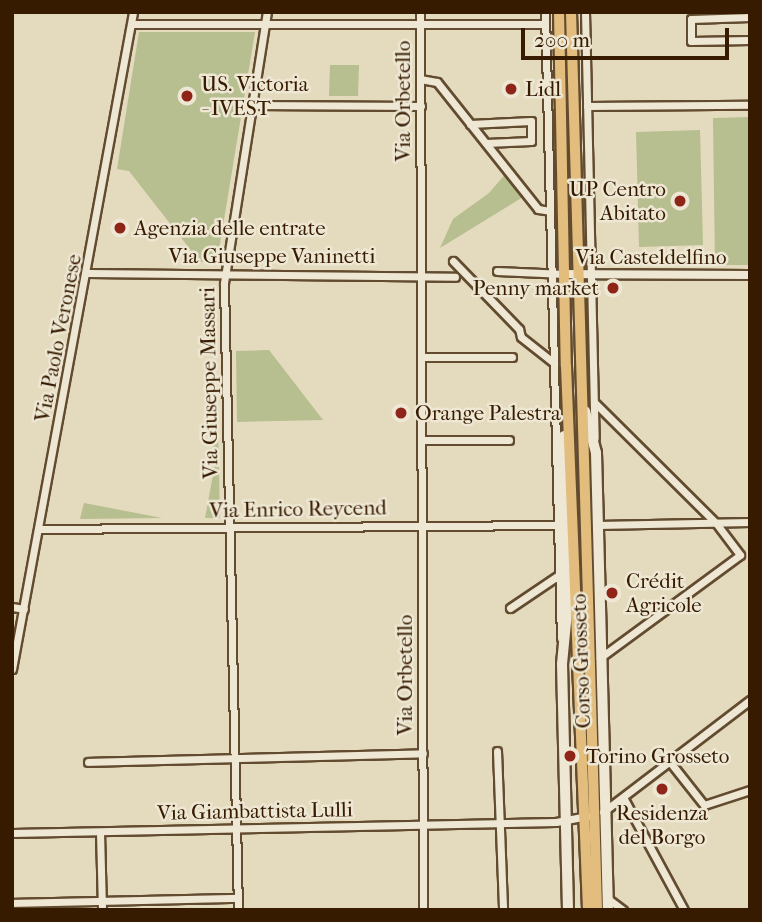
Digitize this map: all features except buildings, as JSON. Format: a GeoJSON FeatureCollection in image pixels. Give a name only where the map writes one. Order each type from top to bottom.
{"type":"FeatureCollection","features":[{"type":"Feature","properties":{"kind":"main road","name":"Corso Grosseto"},"geometry":{"type":"LineString","coordinates":[[559,12],[571,274],[579,383],[595,814]]}},
{"type":"Feature","properties":{"kind":"main road","name":"Corso Grosseto"},"geometry":{"type":"LineString","coordinates":[[568,910],[562,664],[567,599],[566,369],[571,274],[571,12]]}},
{"type":"Feature","properties":{"kind":"main road","name":"Corso Grosseto"},"geometry":{"type":"LineString","coordinates":[[566,369],[595,814],[608,910]]}},
{"type":"Feature","properties":{"kind":"main road","name":"Corso Grosseto"},"geometry":{"type":"LineString","coordinates":[[579,383],[596,453],[604,793],[595,814]]}},
{"type":"Feature","properties":{"kind":"main road"},"geometry":{"type":"LineString","coordinates":[[588,910],[595,814]]}},
{"type":"Feature","properties":{"kind":"main road"},"geometry":{"type":"LineString","coordinates":[[595,814],[597,910]]}},
{"type":"Feature","properties":{"kind":"street","name":"Via Paolo Veronese"},"geometry":{"type":"LineString","coordinates":[[12,669],[88,273],[133,12]]}},
{"type":"Feature","properties":{"kind":"street","name":"Via Giuseppe Massari"},"geometry":{"type":"LineString","coordinates":[[238,910],[225,273],[267,12]]}},
{"type":"Feature","properties":{"kind":"street","name":"Via Orbetello"},"geometry":{"type":"LineString","coordinates":[[420,12],[423,910]]}},
{"type":"Feature","properties":{"kind":"street","name":"Corso Grosseto"},"geometry":{"type":"LineString","coordinates":[[545,12],[562,664]]}},
{"type":"Feature","properties":{"kind":"street","name":"Corso Grosseto"},"geometry":{"type":"LineString","coordinates":[[585,12],[596,453]]}},
{"type":"Feature","properties":{"kind":"street"},"geometry":{"type":"LineString","coordinates":[[750,17],[691,19],[691,41],[750,40]]}},
{"type":"Feature","properties":{"kind":"street"},"geometry":{"type":"LineString","coordinates":[[132,24],[545,24]]}},
{"type":"Feature","properties":{"kind":"street"},"geometry":{"type":"LineString","coordinates":[[420,79],[437,82],[538,209],[550,211]]}},
{"type":"Feature","properties":{"kind":"street"},"geometry":{"type":"LineString","coordinates":[[252,105],[421,106]]}},
{"type":"Feature","properties":{"kind":"street"},"geometry":{"type":"LineString","coordinates":[[587,106],[750,106]]}},
{"type":"Feature","properties":{"kind":"street"},"geometry":{"type":"LineString","coordinates":[[470,124],[531,121],[531,141],[486,143]]}},
{"type":"Feature","properties":{"kind":"street"},"geometry":{"type":"LineString","coordinates":[[453,261],[519,329],[522,337],[554,363]]}},
{"type":"Feature","properties":{"kind":"street"},"geometry":{"type":"LineString","coordinates":[[498,271],[551,271]]}},
{"type":"Feature","properties":{"kind":"street","name":"Via Casteldelfino"},"geometry":{"type":"LineString","coordinates":[[551,271],[592,275],[750,275]]}},
{"type":"Feature","properties":{"kind":"street","name":"Via Giuseppe Vaninetti"},"geometry":{"type":"LineString","coordinates":[[88,273],[455,277]]}},
{"type":"Feature","properties":{"kind":"street"},"geometry":{"type":"LineString","coordinates":[[421,358],[512,357]]}},
{"type":"Feature","properties":{"kind":"street"},"geometry":{"type":"LineString","coordinates":[[595,403],[716,523],[740,555],[600,658]]}},
{"type":"Feature","properties":{"kind":"street"},"geometry":{"type":"LineString","coordinates":[[422,440],[509,440]]}},
{"type":"Feature","properties":{"kind":"street"},"geometry":{"type":"LineString","coordinates":[[597,525],[750,522]]}},
{"type":"Feature","properties":{"kind":"street","name":"Via Enrico Reycend"},"geometry":{"type":"LineString","coordinates":[[38,529],[559,525]]}},
{"type":"Feature","properties":{"kind":"street"},"geometry":{"type":"LineString","coordinates":[[510,608],[559,575]]}},
{"type":"Feature","properties":{"kind":"street"},"geometry":{"type":"LineString","coordinates":[[12,607],[24,609]]}},
{"type":"Feature","properties":{"kind":"street"},"geometry":{"type":"LineString","coordinates":[[600,643],[622,642]]}},
{"type":"Feature","properties":{"kind":"street"},"geometry":{"type":"LineString","coordinates":[[595,814],[624,799],[750,700]]}},
{"type":"Feature","properties":{"kind":"street"},"geometry":{"type":"LineString","coordinates":[[497,751],[503,910]]}},
{"type":"Feature","properties":{"kind":"street"},"geometry":{"type":"LineString","coordinates":[[88,762],[423,753]]}},
{"type":"Feature","properties":{"kind":"street"},"geometry":{"type":"LineString","coordinates":[[670,762],[704,805],[750,790]]}},
{"type":"Feature","properties":{"kind":"street"},"geometry":{"type":"LineString","coordinates":[[604,793],[624,799],[684,910]]}},
{"type":"Feature","properties":{"kind":"street","name":"Via Giambattista Lulli"},"geometry":{"type":"LineString","coordinates":[[12,834],[565,822],[595,814]]}},
{"type":"Feature","properties":{"kind":"street"},"geometry":{"type":"LineString","coordinates":[[100,832],[102,910]]}},
{"type":"Feature","properties":{"kind":"street"},"geometry":{"type":"LineString","coordinates":[[12,903],[238,898]]}},
{"type":"Feature","properties":{"kind":"street"},"geometry":{"type":"LineString","coordinates":[[607,898],[623,910]]}},
{"type":"Feature","properties":{"kind":"green space","name":"US. Victoria - IVEST"},"geometry":{"type":"Polygon","coordinates":[[[139,32],[255,32],[217,262],[200,262],[129,171],[117,169],[139,32]]]}},
{"type":"Feature","properties":{"kind":"green space"},"geometry":{"type":"Polygon","coordinates":[[[330,65],[359,65],[358,96],[329,96],[330,65]]]}},
{"type":"Feature","properties":{"kind":"green space"},"geometry":{"type":"Polygon","coordinates":[[[750,117],[750,265],[715,265],[713,118],[750,117]]]}},
{"type":"Feature","properties":{"kind":"green space"},"geometry":{"type":"Polygon","coordinates":[[[700,130],[703,245],[639,247],[636,132],[700,130]]]}},
{"type":"Feature","properties":{"kind":"green space"},"geometry":{"type":"Polygon","coordinates":[[[508,171],[523,197],[440,248],[453,219],[489,193],[508,171]]]}},
{"type":"Feature","properties":{"kind":"green space"},"geometry":{"type":"Polygon","coordinates":[[[269,350],[323,420],[237,422],[236,351],[269,350]]]}},
{"type":"Feature","properties":{"kind":"green space"},"geometry":{"type":"Polygon","coordinates":[[[218,423],[220,518],[205,518],[218,448],[213,447],[218,423]]]}},
{"type":"Feature","properties":{"kind":"green space"},"geometry":{"type":"Polygon","coordinates":[[[84,503],[162,518],[80,519],[84,503]]]}},
{"type":"Feature","properties":{"kind":"place","name":"Lidl"},"geometry":{"type":"Point","coordinates":[511,89]}},
{"type":"Feature","properties":{"kind":"place","name":"US. Victoria - IVEST"},"geometry":{"type":"Point","coordinates":[187,96]}},
{"type":"Feature","properties":{"kind":"place","name":"UP Centro Abitato"},"geometry":{"type":"Point","coordinates":[680,201]}},
{"type":"Feature","properties":{"kind":"place","name":"Agenzia delle entrate"},"geometry":{"type":"Point","coordinates":[120,228]}},
{"type":"Feature","properties":{"kind":"place","name":"Penny market"},"geometry":{"type":"Point","coordinates":[613,288]}},
{"type":"Feature","properties":{"kind":"place","name":"Orange Palestra"},"geometry":{"type":"Point","coordinates":[401,413]}},
{"type":"Feature","properties":{"kind":"place","name":"Crédit Agricole"},"geometry":{"type":"Point","coordinates":[612,593]}},
{"type":"Feature","properties":{"kind":"place","name":"Torino Grosseto"},"geometry":{"type":"Point","coordinates":[570,756]}},
{"type":"Feature","properties":{"kind":"place","name":"Residenza del Borgo"},"geometry":{"type":"Point","coordinates":[662,789]}}]}
